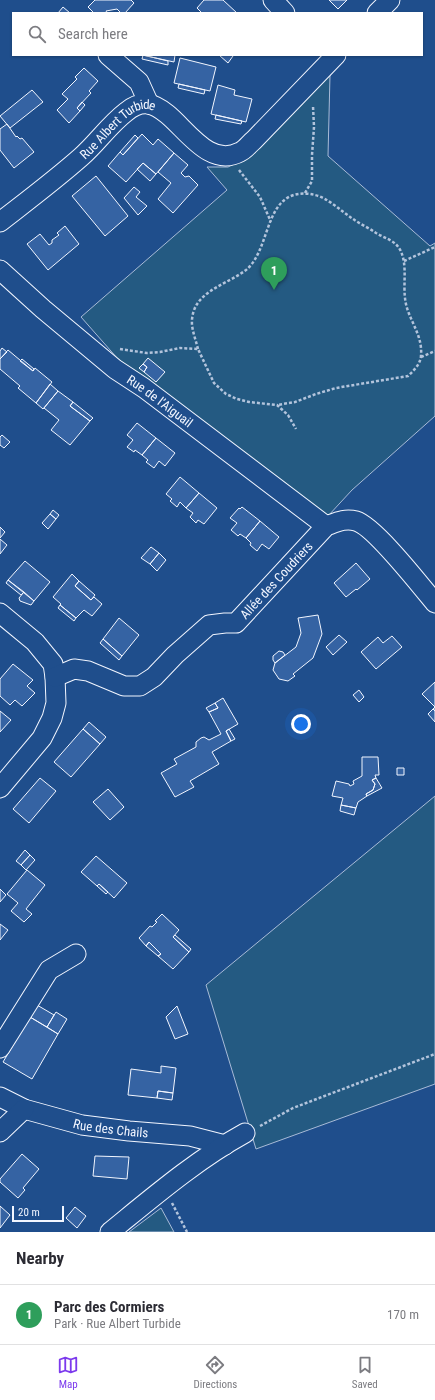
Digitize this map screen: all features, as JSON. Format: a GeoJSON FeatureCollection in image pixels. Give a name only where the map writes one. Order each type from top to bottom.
{"type":"FeatureCollection","features":[{"type":"Feature","properties":{"kind":"street"},"geometry":{"type":"LineString","coordinates":[[273,0],[284,12]]}},
{"type":"Feature","properties":{"kind":"street"},"geometry":{"type":"LineString","coordinates":[[378,12],[390,0]]}},
{"type":"Feature","properties":{"kind":"street"},"geometry":{"type":"LineString","coordinates":[[109,56],[139,82],[149,104]]}},
{"type":"Feature","properties":{"kind":"street"},"geometry":{"type":"LineString","coordinates":[[227,156],[240,152],[254,140],[333,56]]}},
{"type":"Feature","properties":{"kind":"street","name":"Rue Albert Turbide"},"geometry":{"type":"LineString","coordinates":[[0,222],[81,157],[98,141],[118,118],[136,105],[149,104],[160,109],[186,131],[197,143],[218,155],[227,156]]}},
{"type":"Feature","properties":{"kind":"street","name":"Rue de l’Aiguail"},"geometry":{"type":"LineString","coordinates":[[0,270],[42,309],[115,370],[144,388],[326,526]]}},
{"type":"Feature","properties":{"kind":"street","name":"Allée des Coudriers"},"geometry":{"type":"LineString","coordinates":[[55,677],[74,669],[88,671],[124,686],[140,686],[154,677],[175,655],[209,625],[225,622],[236,623],[326,526],[346,519],[358,521],[379,538],[435,603]]}},
{"type":"Feature","properties":{"kind":"street"},"geometry":{"type":"LineString","coordinates":[[0,614],[35,642],[52,664],[55,677],[56,703],[52,718],[42,738],[0,788]]}},
{"type":"Feature","properties":{"kind":"street"},"geometry":{"type":"LineString","coordinates":[[0,1048],[49,970],[76,954]]}},
{"type":"Feature","properties":{"kind":"street","name":"Rue des Chails"},"geometry":{"type":"LineString","coordinates":[[0,1097],[24,1109],[82,1125],[129,1131],[190,1136],[225,1145]]}},
{"type":"Feature","properties":{"kind":"street"},"geometry":{"type":"LineString","coordinates":[[0,1132],[24,1109]]}},
{"type":"Feature","properties":{"kind":"street"},"geometry":{"type":"LineString","coordinates":[[110,1232],[164,1188],[225,1145],[245,1133]]}},
{"type":"Feature","properties":{"kind":"path"},"geometry":{"type":"LineString","coordinates":[[305,193],[312,180],[314,126],[314,87],[312,80]]}},
{"type":"Feature","properties":{"kind":"path"},"geometry":{"type":"LineString","coordinates":[[227,156],[260,197],[271,222]]}},
{"type":"Feature","properties":{"kind":"path"},"geometry":{"type":"LineString","coordinates":[[305,193],[321,197],[355,220],[393,241],[399,248],[404,261],[405,300],[416,327],[420,342],[421,357],[416,369],[408,376],[336,388],[295,402],[277,405],[237,399],[226,394],[214,383],[198,349],[192,325],[194,310],[200,298],[246,270],[252,263],[261,250],[271,222],[281,203],[291,196],[305,193]]}},
{"type":"Feature","properties":{"kind":"path"},"geometry":{"type":"LineString","coordinates":[[404,261],[435,248]]}},
{"type":"Feature","properties":{"kind":"path"},"geometry":{"type":"LineString","coordinates":[[117,348],[147,353],[180,348],[198,349]]}},
{"type":"Feature","properties":{"kind":"path"},"geometry":{"type":"LineString","coordinates":[[421,357],[435,351]]}},
{"type":"Feature","properties":{"kind":"path"},"geometry":{"type":"LineString","coordinates":[[277,405],[288,415],[296,429]]}},
{"type":"Feature","properties":{"kind":"path"},"geometry":{"type":"LineString","coordinates":[[245,1133],[293,1108],[435,1054]]}},
{"type":"Feature","properties":{"kind":"path"},"geometry":{"type":"LineString","coordinates":[[164,1188],[187,1232]]}},
{"type":"Feature","properties":{"kind":"shaded area"},"geometry":{"type":"Polygon","coordinates":[[[330,75],[328,156],[430,246],[435,243],[435,416],[352,490],[328,516],[118,359],[81,317],[227,190],[207,167],[228,167],[248,158],[330,75]]]}},
{"type":"Feature","properties":{"kind":"shaded area"},"geometry":{"type":"Polygon","coordinates":[[[435,796],[435,1084],[256,1149],[206,985],[435,796]]]}},
{"type":"Feature","properties":{"kind":"shaded area"},"geometry":{"type":"Polygon","coordinates":[[[161,1208],[174,1232],[129,1232],[161,1208]]]}},
{"type":"Feature","properties":{"kind":"building"},"geometry":{"type":"Polygon","coordinates":[[[95,0],[131,0],[134,3],[126,12],[120,12],[117,9],[106,12],[93,12],[88,7],[95,0]]]}},
{"type":"Feature","properties":{"kind":"building"},"geometry":{"type":"Polygon","coordinates":[[[204,0],[223,0],[236,12],[201,12],[197,8],[204,0]]]}},
{"type":"Feature","properties":{"kind":"building"},"geometry":{"type":"Polygon","coordinates":[[[329,0],[347,0],[338,9],[329,0]]]}},
{"type":"Feature","properties":{"kind":"building"},"geometry":{"type":"Polygon","coordinates":[[[63,7],[69,12],[59,12],[63,7]]]}},
{"type":"Feature","properties":{"kind":"building"},"geometry":{"type":"Polygon","coordinates":[[[143,56],[147,56],[168,61],[168,65],[142,59],[143,56]]]}},
{"type":"Feature","properties":{"kind":"building"},"geometry":{"type":"Polygon","coordinates":[[[147,56],[175,56],[174,62],[147,56]]]}},
{"type":"Feature","properties":{"kind":"building"},"geometry":{"type":"Polygon","coordinates":[[[220,56],[233,56],[228,63],[220,56]]]}},
{"type":"Feature","properties":{"kind":"building"},"geometry":{"type":"Polygon","coordinates":[[[180,58],[216,67],[210,91],[174,83],[180,58]]]}},
{"type":"Feature","properties":{"kind":"building"},"geometry":{"type":"Polygon","coordinates":[[[84,68],[98,81],[89,91],[91,93],[77,108],[80,111],[69,123],[57,110],[68,99],[62,94],[77,79],[75,77],[84,68]]]}},
{"type":"Feature","properties":{"kind":"building"},"geometry":{"type":"Polygon","coordinates":[[[179,84],[205,90],[204,94],[178,88],[179,84]]]}},
{"type":"Feature","properties":{"kind":"building"},"geometry":{"type":"Polygon","coordinates":[[[218,85],[235,90],[234,95],[252,99],[246,122],[211,114],[218,85]]]}},
{"type":"Feature","properties":{"kind":"building"},"geometry":{"type":"Polygon","coordinates":[[[32,90],[43,102],[10,128],[0,116],[32,90]]]}},
{"type":"Feature","properties":{"kind":"building"},"geometry":{"type":"Polygon","coordinates":[[[82,102],[85,105],[80,111],[77,108],[82,102]]]}},
{"type":"Feature","properties":{"kind":"building"},"geometry":{"type":"Polygon","coordinates":[[[216,115],[242,121],[241,124],[215,119],[216,115]]]}},
{"type":"Feature","properties":{"kind":"building"},"geometry":{"type":"Polygon","coordinates":[[[7,124],[16,137],[17,136],[20,139],[22,138],[34,152],[14,168],[0,150],[0,129],[7,124]]]}},
{"type":"Feature","properties":{"kind":"building"},"geometry":{"type":"Polygon","coordinates":[[[142,134],[153,145],[158,139],[174,153],[156,174],[143,163],[126,182],[108,166],[120,152],[123,155],[142,134]]]}},
{"type":"Feature","properties":{"kind":"building"},"geometry":{"type":"Polygon","coordinates":[[[135,135],[138,138],[123,155],[120,152],[135,135]]]}},
{"type":"Feature","properties":{"kind":"building"},"geometry":{"type":"Polygon","coordinates":[[[174,153],[188,165],[181,173],[185,177],[189,176],[198,185],[173,213],[158,199],[171,183],[158,172],[174,153]]]}},
{"type":"Feature","properties":{"kind":"building"},"geometry":{"type":"Polygon","coordinates":[[[143,163],[156,174],[150,181],[137,169],[143,163]]]}},
{"type":"Feature","properties":{"kind":"building"},"geometry":{"type":"Polygon","coordinates":[[[96,176],[128,216],[105,236],[72,196],[96,176]]]}},
{"type":"Feature","properties":{"kind":"building"},"geometry":{"type":"Polygon","coordinates":[[[134,187],[140,192],[136,197],[147,206],[138,215],[124,198],[134,187]]]}},
{"type":"Feature","properties":{"kind":"building"},"geometry":{"type":"Polygon","coordinates":[[[65,226],[79,244],[48,270],[27,244],[40,234],[49,245],[52,243],[52,240],[59,235],[57,233],[65,226]]]}},
{"type":"Feature","properties":{"kind":"building"},"geometry":{"type":"Polygon","coordinates":[[[2,348],[7,352],[0,359],[0,351],[2,348]]]}},
{"type":"Feature","properties":{"kind":"building"},"geometry":{"type":"Polygon","coordinates":[[[8,350],[33,371],[35,368],[52,382],[36,403],[18,388],[20,386],[0,369],[0,359],[8,350]]]}},
{"type":"Feature","properties":{"kind":"building"},"geometry":{"type":"Polygon","coordinates":[[[148,358],[165,372],[156,382],[144,372],[147,367],[143,364],[148,358]]]}},
{"type":"Feature","properties":{"kind":"building"},"geometry":{"type":"Polygon","coordinates":[[[22,359],[34,369],[33,371],[20,361],[22,359]]]}},
{"type":"Feature","properties":{"kind":"building"},"geometry":{"type":"Polygon","coordinates":[[[143,364],[147,367],[144,372],[139,368],[143,364]]]}},
{"type":"Feature","properties":{"kind":"building"},"geometry":{"type":"Polygon","coordinates":[[[50,384],[58,391],[43,409],[36,403],[50,384]]]}},
{"type":"Feature","properties":{"kind":"building"},"geometry":{"type":"Polygon","coordinates":[[[58,391],[73,402],[70,406],[90,421],[70,445],[51,430],[59,420],[44,408],[58,391]]]}},
{"type":"Feature","properties":{"kind":"building"},"geometry":{"type":"Polygon","coordinates":[[[73,402],[93,418],[90,421],[70,406],[73,402]]]}},
{"type":"Feature","properties":{"kind":"building"},"geometry":{"type":"Polygon","coordinates":[[[137,423],[156,438],[142,455],[127,447],[133,440],[127,435],[137,423]]]}},
{"type":"Feature","properties":{"kind":"building"},"geometry":{"type":"Polygon","coordinates":[[[2,435],[10,442],[4,448],[0,445],[0,437],[2,435]]]}},
{"type":"Feature","properties":{"kind":"building"},"geometry":{"type":"Polygon","coordinates":[[[156,438],[175,453],[165,466],[159,461],[154,468],[146,462],[148,460],[142,455],[156,438]]]}},
{"type":"Feature","properties":{"kind":"building"},"geometry":{"type":"Polygon","coordinates":[[[180,477],[199,493],[186,508],[180,502],[177,507],[170,501],[172,499],[166,494],[180,477]]]}},
{"type":"Feature","properties":{"kind":"building"},"geometry":{"type":"Polygon","coordinates":[[[199,493],[217,508],[204,524],[198,520],[196,523],[190,517],[193,513],[186,508],[199,493]]]}},
{"type":"Feature","properties":{"kind":"building"},"geometry":{"type":"Polygon","coordinates":[[[242,507],[260,521],[246,538],[240,534],[238,536],[231,530],[237,523],[230,518],[239,508],[240,509],[242,507]]]}},
{"type":"Feature","properties":{"kind":"building"},"geometry":{"type":"Polygon","coordinates":[[[53,510],[59,515],[56,519],[50,514],[53,510]]]}},
{"type":"Feature","properties":{"kind":"building"},"geometry":{"type":"Polygon","coordinates":[[[50,514],[56,519],[48,529],[42,523],[50,514]]]}},
{"type":"Feature","properties":{"kind":"building"},"geometry":{"type":"Polygon","coordinates":[[[260,521],[279,537],[269,549],[262,544],[257,551],[250,545],[251,543],[246,538],[260,521]]]}},
{"type":"Feature","properties":{"kind":"building"},"geometry":{"type":"Polygon","coordinates":[[[0,527],[5,532],[0,538],[0,527]]]}},
{"type":"Feature","properties":{"kind":"building"},"geometry":{"type":"Polygon","coordinates":[[[0,539],[7,545],[0,554],[0,539]]]}},
{"type":"Feature","properties":{"kind":"building"},"geometry":{"type":"Polygon","coordinates":[[[151,547],[159,553],[150,564],[141,558],[151,547]]]}},
{"type":"Feature","properties":{"kind":"building"},"geometry":{"type":"Polygon","coordinates":[[[159,553],[166,560],[157,571],[150,564],[159,553]]]}},
{"type":"Feature","properties":{"kind":"building"},"geometry":{"type":"Polygon","coordinates":[[[25,561],[50,582],[34,601],[8,580],[25,561]]]}},
{"type":"Feature","properties":{"kind":"building"},"geometry":{"type":"Polygon","coordinates":[[[356,563],[370,579],[346,597],[334,583],[356,563]]]}},
{"type":"Feature","properties":{"kind":"building"},"geometry":{"type":"Polygon","coordinates":[[[72,574],[79,581],[75,586],[91,600],[94,597],[102,604],[92,616],[84,610],[76,618],[53,597],[72,574]]]}},
{"type":"Feature","properties":{"kind":"building"},"geometry":{"type":"Polygon","coordinates":[[[8,580],[24,592],[21,595],[6,583],[8,580]]]}},
{"type":"Feature","properties":{"kind":"building"},"geometry":{"type":"Polygon","coordinates":[[[79,581],[95,595],[91,600],[75,586],[79,581]]]}},
{"type":"Feature","properties":{"kind":"building"},"geometry":{"type":"Polygon","coordinates":[[[24,592],[34,601],[31,605],[20,601],[19,598],[24,592]]]}},
{"type":"Feature","properties":{"kind":"building"},"geometry":{"type":"Polygon","coordinates":[[[60,605],[76,618],[74,621],[58,608],[60,605]]]}},
{"type":"Feature","properties":{"kind":"building"},"geometry":{"type":"Polygon","coordinates":[[[318,615],[322,634],[313,658],[293,674],[295,676],[288,681],[279,679],[273,670],[275,663],[296,647],[301,633],[298,618],[318,615]]]}},
{"type":"Feature","properties":{"kind":"building"},"geometry":{"type":"Polygon","coordinates":[[[119,618],[139,635],[122,656],[103,639],[119,618]]]}},
{"type":"Feature","properties":{"kind":"building"},"geometry":{"type":"Polygon","coordinates":[[[339,635],[347,642],[333,655],[326,647],[339,635]]]}},
{"type":"Feature","properties":{"kind":"building"},"geometry":{"type":"Polygon","coordinates":[[[392,636],[402,647],[376,669],[361,652],[378,637],[383,643],[392,636]]]}},
{"type":"Feature","properties":{"kind":"building"},"geometry":{"type":"Polygon","coordinates":[[[103,639],[122,656],[119,660],[100,643],[103,639]]]}},
{"type":"Feature","properties":{"kind":"building"},"geometry":{"type":"Polygon","coordinates":[[[279,651],[283,652],[285,655],[275,663],[273,656],[279,651]]]}},
{"type":"Feature","properties":{"kind":"building"},"geometry":{"type":"Polygon","coordinates":[[[13,664],[33,680],[27,686],[35,693],[22,706],[15,700],[10,705],[0,696],[0,679],[13,664]]]}},
{"type":"Feature","properties":{"kind":"building"},"geometry":{"type":"Polygon","coordinates":[[[435,682],[435,707],[422,694],[435,682]]]}},
{"type":"Feature","properties":{"kind":"building"},"geometry":{"type":"Polygon","coordinates":[[[359,690],[364,697],[359,702],[353,695],[359,690]]]}},
{"type":"Feature","properties":{"kind":"building"},"geometry":{"type":"Polygon","coordinates":[[[223,698],[238,724],[226,731],[231,741],[212,752],[219,764],[190,781],[194,787],[175,797],[161,773],[177,764],[174,759],[196,747],[196,742],[201,738],[204,737],[209,740],[221,734],[209,712],[218,708],[215,703],[223,698]]]}},
{"type":"Feature","properties":{"kind":"building"},"geometry":{"type":"Polygon","coordinates":[[[215,703],[218,708],[209,712],[206,708],[215,703]]]}},
{"type":"Feature","properties":{"kind":"building"},"geometry":{"type":"Polygon","coordinates":[[[433,709],[435,711],[435,722],[428,714],[433,709]]]}},
{"type":"Feature","properties":{"kind":"building"},"geometry":{"type":"Polygon","coordinates":[[[0,711],[11,720],[0,732],[0,711]]]}},
{"type":"Feature","properties":{"kind":"building"},"geometry":{"type":"Polygon","coordinates":[[[89,722],[106,737],[100,744],[83,729],[89,722]]]}},
{"type":"Feature","properties":{"kind":"building"},"geometry":{"type":"Polygon","coordinates":[[[83,729],[100,744],[71,777],[54,762],[83,729]]]}},
{"type":"Feature","properties":{"kind":"building"},"geometry":{"type":"Polygon","coordinates":[[[229,729],[235,739],[231,741],[226,731],[229,729]]]}},
{"type":"Feature","properties":{"kind":"building"},"geometry":{"type":"Polygon","coordinates":[[[362,757],[378,757],[379,775],[375,775],[376,778],[372,780],[375,784],[373,790],[366,794],[367,796],[358,802],[356,808],[341,805],[343,798],[332,796],[336,781],[349,784],[350,786],[354,784],[353,781],[362,776],[362,757]]]}},
{"type":"Feature","properties":{"kind":"building"},"geometry":{"type":"Polygon","coordinates":[[[397,768],[404,768],[404,775],[397,775],[397,768]]]}},
{"type":"Feature","properties":{"kind":"building"},"geometry":{"type":"Polygon","coordinates":[[[40,778],[56,791],[29,823],[13,809],[40,778]]]}},
{"type":"Feature","properties":{"kind":"building"},"geometry":{"type":"Polygon","coordinates":[[[376,778],[382,788],[367,796],[366,794],[373,790],[375,784],[372,780],[376,778]]]}},
{"type":"Feature","properties":{"kind":"building"},"geometry":{"type":"Polygon","coordinates":[[[108,789],[124,807],[110,820],[93,802],[108,789]]]}},
{"type":"Feature","properties":{"kind":"building"},"geometry":{"type":"Polygon","coordinates":[[[341,805],[356,808],[354,815],[340,811],[341,805]]]}},
{"type":"Feature","properties":{"kind":"building"},"geometry":{"type":"Polygon","coordinates":[[[25,850],[30,855],[21,865],[16,861],[25,850]]]}},
{"type":"Feature","properties":{"kind":"building"},"geometry":{"type":"Polygon","coordinates":[[[30,855],[35,860],[26,870],[21,865],[30,855]]]}},
{"type":"Feature","properties":{"kind":"building"},"geometry":{"type":"Polygon","coordinates":[[[96,856],[127,883],[114,898],[99,884],[97,886],[81,872],[96,856]]]}},
{"type":"Feature","properties":{"kind":"building"},"geometry":{"type":"Polygon","coordinates":[[[27,870],[45,885],[26,909],[32,914],[24,922],[11,911],[18,903],[7,894],[27,870]]]}},
{"type":"Feature","properties":{"kind":"building"},"geometry":{"type":"Polygon","coordinates":[[[99,884],[108,892],[106,894],[97,886],[99,884]]]}},
{"type":"Feature","properties":{"kind":"building"},"geometry":{"type":"Polygon","coordinates":[[[0,889],[6,895],[0,902],[0,889]]]}},
{"type":"Feature","properties":{"kind":"building"},"geometry":{"type":"Polygon","coordinates":[[[162,914],[179,930],[173,937],[189,952],[173,969],[158,956],[161,954],[149,942],[146,946],[139,938],[150,926],[152,927],[157,922],[155,921],[162,914]]]}},
{"type":"Feature","properties":{"kind":"building"},"geometry":{"type":"Polygon","coordinates":[[[0,924],[8,930],[0,940],[0,924]]]}},
{"type":"Feature","properties":{"kind":"building"},"geometry":{"type":"Polygon","coordinates":[[[175,935],[191,949],[189,952],[173,937],[175,935]]]}},
{"type":"Feature","properties":{"kind":"building"},"geometry":{"type":"Polygon","coordinates":[[[149,942],[161,954],[158,956],[146,946],[149,942]]]}},
{"type":"Feature","properties":{"kind":"building"},"geometry":{"type":"Polygon","coordinates":[[[37,1005],[54,1015],[47,1027],[30,1017],[37,1005]]]}},
{"type":"Feature","properties":{"kind":"building"},"geometry":{"type":"Polygon","coordinates":[[[177,1006],[188,1034],[175,1039],[166,1017],[177,1006]]]}},
{"type":"Feature","properties":{"kind":"building"},"geometry":{"type":"Polygon","coordinates":[[[56,1012],[67,1019],[58,1034],[47,1027],[56,1012]]]}},
{"type":"Feature","properties":{"kind":"building"},"geometry":{"type":"Polygon","coordinates":[[[30,1017],[58,1034],[32,1079],[3,1062],[30,1017]]]}},
{"type":"Feature","properties":{"kind":"building"},"geometry":{"type":"Polygon","coordinates":[[[161,1066],[176,1068],[173,1093],[158,1091],[157,1098],[128,1095],[131,1069],[161,1073],[161,1066]]]}},
{"type":"Feature","properties":{"kind":"building"},"geometry":{"type":"Polygon","coordinates":[[[158,1091],[173,1093],[172,1100],[157,1098],[158,1091]]]}},
{"type":"Feature","properties":{"kind":"building"},"geometry":{"type":"Polygon","coordinates":[[[22,1154],[39,1169],[23,1188],[25,1190],[18,1198],[0,1182],[0,1179],[22,1154]]]}},
{"type":"Feature","properties":{"kind":"building"},"geometry":{"type":"Polygon","coordinates":[[[95,1156],[129,1157],[127,1179],[93,1176],[95,1156]]]}},
{"type":"Feature","properties":{"kind":"building"},"geometry":{"type":"Polygon","coordinates":[[[0,1206],[10,1215],[0,1228],[0,1206]]]}},
{"type":"Feature","properties":{"kind":"building"},"geometry":{"type":"Polygon","coordinates":[[[75,1207],[86,1216],[77,1228],[66,1218],[75,1207]]]}},
{"type":"Feature","properties":{"kind":"place","name":"Parc des Cormiers"},"geometry":{"type":"Point","coordinates":[274,290]}}]}
